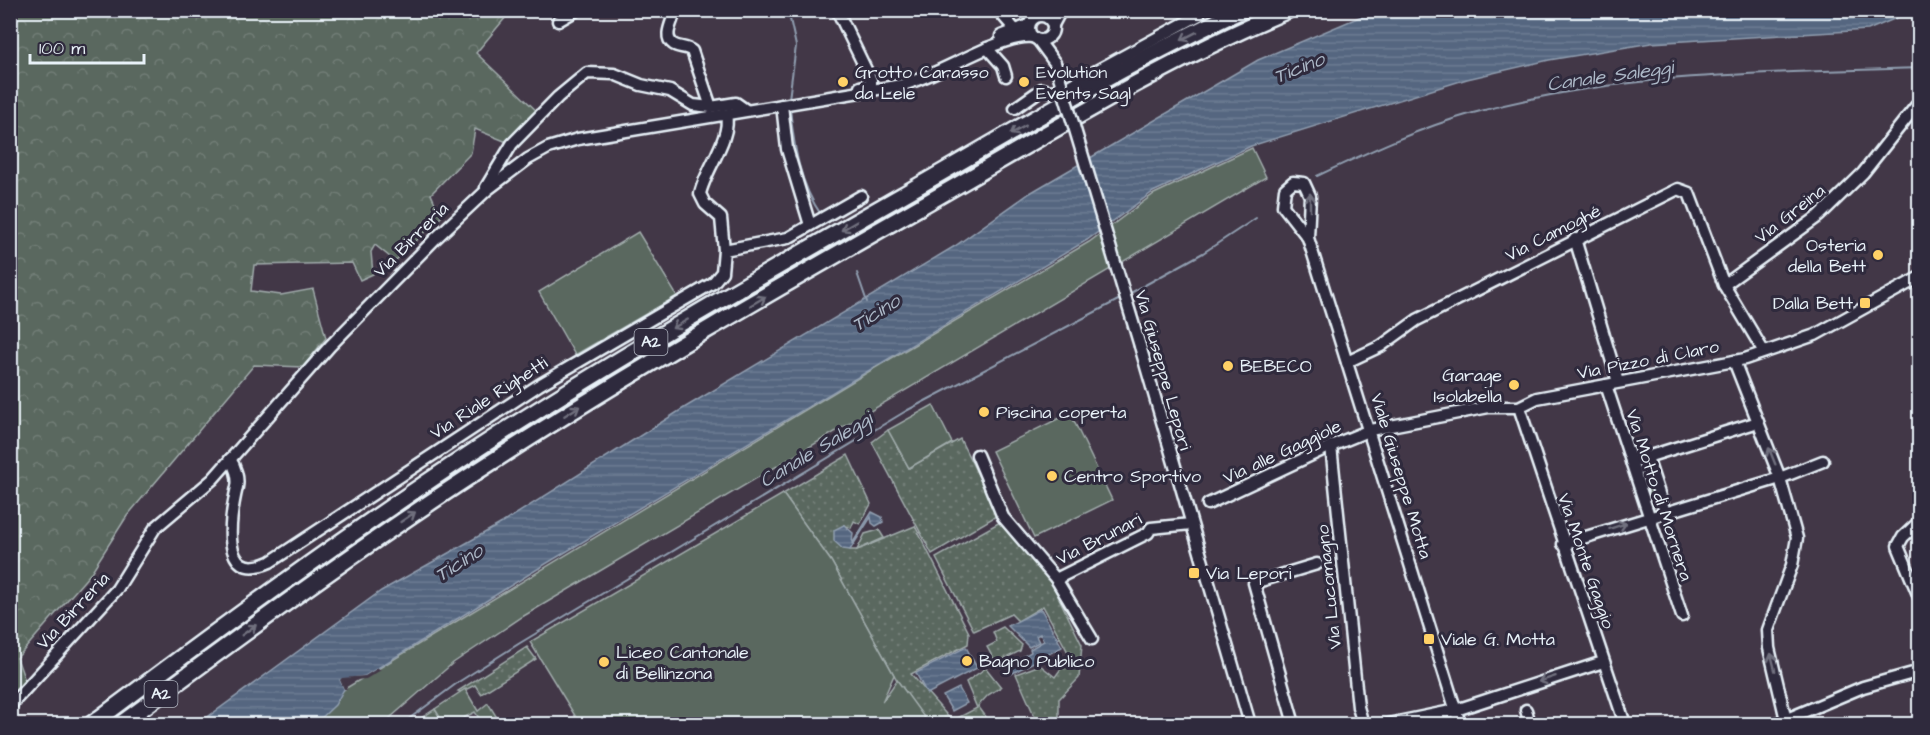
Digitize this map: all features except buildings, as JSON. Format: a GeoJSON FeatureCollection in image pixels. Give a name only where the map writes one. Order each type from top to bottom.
{"type":"FeatureCollection","features":[{"type":"Feature","properties":{"kind":"highway","name":"A2"},"geometry":{"type":"LineString","coordinates":[[92,724],[361,527],[555,400],[748,284],[1010,134],[1147,58],[1242,10]]}},
{"type":"Feature","properties":{"kind":"highway","name":"A2"},"geometry":{"type":"LineString","coordinates":[[121,724],[375,540],[591,399],[762,298],[1102,104],[1200,51],[1288,10]]}},
{"type":"Feature","properties":{"kind":"street"},"geometry":{"type":"LineString","coordinates":[[558,21],[576,10]]}},
{"type":"Feature","properties":{"kind":"street"},"geometry":{"type":"LineString","coordinates":[[675,10],[669,38],[674,45],[692,51],[711,107]]}},
{"type":"Feature","properties":{"kind":"street"},"geometry":{"type":"LineString","coordinates":[[837,10],[871,80],[871,84],[858,88],[855,93]]}},
{"type":"Feature","properties":{"kind":"street"},"geometry":{"type":"LineString","coordinates":[[998,10],[1018,32]]}},
{"type":"Feature","properties":{"kind":"street"},"geometry":{"type":"LineString","coordinates":[[1036,38],[1048,38],[1050,25],[1059,10]]}},
{"type":"Feature","properties":{"kind":"street"},"geometry":{"type":"LineString","coordinates":[[1015,108],[1042,89],[1051,91],[1063,89],[1198,15],[1196,10]]}},
{"type":"Feature","properties":{"kind":"street","name":"Via Birreria"},"geometry":{"type":"LineString","coordinates":[[10,706],[117,589],[155,528],[221,470],[330,346],[487,190],[528,159],[555,145],[917,81],[1018,32],[1036,17],[1050,25]]}},
{"type":"Feature","properties":{"kind":"street","name":"Via Giuseppe Lepori"},"geometry":{"type":"LineString","coordinates":[[1029,25],[1054,61]]}},
{"type":"Feature","properties":{"kind":"street","name":"Via Giuseppe Lepori"},"geometry":{"type":"LineString","coordinates":[[1050,25],[1054,61],[1250,724]]}},
{"type":"Feature","properties":{"kind":"street","name":"Via Birreria"},"geometry":{"type":"LineString","coordinates":[[1018,32],[1036,38]]}},
{"type":"Feature","properties":{"kind":"street"},"geometry":{"type":"LineString","coordinates":[[987,48],[1003,66],[1006,76]]}},
{"type":"Feature","properties":{"kind":"street"},"geometry":{"type":"LineString","coordinates":[[487,190],[486,184],[512,144],[558,97],[587,73],[614,74],[641,85],[670,91],[690,104],[711,107],[736,103],[746,110]]}},
{"type":"Feature","properties":{"kind":"street","name":"Via Greina"},"geometry":{"type":"LineString","coordinates":[[1724,285],[1819,216],[1863,173],[1920,101]]}},
{"type":"Feature","properties":{"kind":"street"},"geometry":{"type":"LineString","coordinates":[[784,105],[787,149],[810,225]]}},
{"type":"Feature","properties":{"kind":"street"},"geometry":{"type":"LineString","coordinates":[[726,114],[728,128],[709,167],[700,194],[705,204],[721,218],[724,250],[788,238],[861,196]]}},
{"type":"Feature","properties":{"kind":"street","name":"Viale Giuseppe Motta"},"geometry":{"type":"LineString","coordinates":[[1308,238],[1283,206],[1285,189],[1293,182],[1304,183],[1310,192],[1308,238],[1370,430],[1460,724]]}},
{"type":"Feature","properties":{"kind":"street","name":"Via Camoghé"},"geometry":{"type":"LineString","coordinates":[[1347,362],[1381,346],[1418,320],[1678,189],[1684,189],[1689,193],[1724,285]]}},
{"type":"Feature","properties":{"kind":"street"},"geometry":{"type":"LineString","coordinates":[[1575,239],[1618,382]]}},
{"type":"Feature","properties":{"kind":"street","name":"Via Riale Righetti"},"geometry":{"type":"LineString","coordinates":[[230,459],[236,472],[237,487],[234,491],[230,542],[233,552],[240,561],[252,567],[270,562],[539,385],[713,283],[722,272],[724,250]]}},
{"type":"Feature","properties":{"kind":"street","name":"Via Pizzo di Claro"},"geometry":{"type":"LineString","coordinates":[[1370,430],[1489,407],[1519,407],[1537,398],[1734,361],[1815,334],[1845,320],[1920,277]]}},
{"type":"Feature","properties":{"kind":"street"},"geometry":{"type":"LineString","coordinates":[[1724,285],[1764,352]]}},
{"type":"Feature","properties":{"kind":"street"},"geometry":{"type":"LineString","coordinates":[[1734,361],[1780,478],[1797,538],[1792,565],[1768,630],[1783,723],[1863,687],[1920,671]]}},
{"type":"Feature","properties":{"kind":"street","name":"Via Motto di Mornera"},"geometry":{"type":"LineString","coordinates":[[1606,385],[1682,616]]}},
{"type":"Feature","properties":{"kind":"street","name":"Via Monte Gaggio"},"geometry":{"type":"LineString","coordinates":[[1519,407],[1625,724]]}},
{"type":"Feature","properties":{"kind":"street"},"geometry":{"type":"LineString","coordinates":[[1631,462],[1758,422]]}},
{"type":"Feature","properties":{"kind":"street","name":"Via alle Gaggiole"},"geometry":{"type":"LineString","coordinates":[[1208,504],[1370,430]]}},
{"type":"Feature","properties":{"kind":"street","name":"Via Lucomagno"},"geometry":{"type":"LineString","coordinates":[[1331,446],[1358,707],[1363,724]]}},
{"type":"Feature","properties":{"kind":"street"},"geometry":{"type":"LineString","coordinates":[[977,455],[1003,517],[1056,579]]}},
{"type":"Feature","properties":{"kind":"street"},"geometry":{"type":"LineString","coordinates":[[1647,457],[1665,512]]}},
{"type":"Feature","properties":{"kind":"street"},"geometry":{"type":"LineString","coordinates":[[1563,544],[1780,478],[1823,461]]}},
{"type":"Feature","properties":{"kind":"street"},"geometry":{"type":"LineString","coordinates":[[221,470],[231,480],[234,491]]}},
{"type":"Feature","properties":{"kind":"street"},"geometry":{"type":"LineString","coordinates":[[1920,520],[1903,537],[1898,546],[1920,599]]}},
{"type":"Feature","properties":{"kind":"street","name":"Via Brunari"},"geometry":{"type":"LineString","coordinates":[[1092,639],[1056,579],[1148,533],[1151,528],[1191,524]]}},
{"type":"Feature","properties":{"kind":"street"},"geometry":{"type":"LineString","coordinates":[[1294,724],[1254,583],[1317,564]]}},
{"type":"Feature","properties":{"kind":"street"},"geometry":{"type":"LineString","coordinates":[[1388,724],[1456,710],[1603,662]]}},
{"type":"Feature","properties":{"kind":"street"},"geometry":{"type":"LineString","coordinates":[[1526,710],[1530,724]]}},
{"type":"Feature","properties":{"kind":"green space"},"geometry":{"type":"Polygon","coordinates":[[[11,11],[511,11],[476,53],[540,114],[512,144],[475,129],[471,153],[431,194],[441,217],[395,261],[375,245],[371,252],[373,274],[360,280],[352,263],[254,265],[251,291],[281,295],[313,289],[326,338],[303,367],[254,365],[127,516],[90,574],[17,658],[27,686],[11,706],[10,393],[15,358],[10,352],[11,11]]]}},
{"type":"Feature","properties":{"kind":"green space"},"geometry":{"type":"Polygon","coordinates":[[[1252,148],[1266,177],[522,617],[453,663],[383,724],[294,724],[348,687],[868,372],[1089,242],[1154,194],[1252,148]]]}},
{"type":"Feature","properties":{"kind":"green space"},"geometry":{"type":"Polygon","coordinates":[[[638,232],[677,296],[575,355],[539,292],[638,232]]]}},
{"type":"Feature","properties":{"kind":"green space"},"geometry":{"type":"Polygon","coordinates":[[[933,405],[952,443],[909,468],[888,430],[933,405]]]}},
{"type":"Feature","properties":{"kind":"green space","name":"Centro Sportivo"},"geometry":{"type":"Polygon","coordinates":[[[1070,413],[1112,500],[1034,538],[992,451],[1070,413]]]}},
{"type":"Feature","properties":{"kind":"green space"},"geometry":{"type":"Polygon","coordinates":[[[888,430],[909,468],[960,439],[998,515],[932,554],[872,442],[888,430]]]}},
{"type":"Feature","properties":{"kind":"green space"},"geometry":{"type":"Polygon","coordinates":[[[848,455],[871,504],[860,524],[854,521],[851,528],[844,525],[850,550],[857,550],[915,526],[969,633],[968,644],[911,674],[952,721],[977,708],[966,682],[986,668],[1001,687],[988,695],[978,706],[989,721],[982,724],[928,724],[897,680],[831,561],[783,494],[848,455]]]}},
{"type":"Feature","properties":{"kind":"green space"},"geometry":{"type":"Polygon","coordinates":[[[1642,467],[1646,470],[1656,502],[1654,507],[1650,506],[1638,470],[1642,467]]]}},
{"type":"Feature","properties":{"kind":"green space"},"geometry":{"type":"Polygon","coordinates":[[[783,494],[831,561],[894,675],[882,702],[897,680],[929,724],[875,724],[875,720],[873,724],[580,724],[530,642],[783,494]]]}},
{"type":"Feature","properties":{"kind":"green space"},"geometry":{"type":"Polygon","coordinates":[[[1002,521],[1049,578],[1082,645],[1079,678],[1059,699],[1059,724],[1038,724],[1016,674],[1040,665],[1055,677],[1070,656],[1043,606],[1018,621],[1011,614],[974,631],[936,558],[1002,521]]]}},
{"type":"Feature","properties":{"kind":"green space"},"geometry":{"type":"Polygon","coordinates":[[[879,530],[884,538],[857,550],[865,534],[879,530]]]}},
{"type":"Feature","properties":{"kind":"green space"},"geometry":{"type":"Polygon","coordinates":[[[1003,627],[1022,645],[1020,651],[996,663],[987,647],[997,642],[993,632],[1003,627]]]}},
{"type":"Feature","properties":{"kind":"green space"},"geometry":{"type":"Polygon","coordinates":[[[527,647],[536,659],[481,694],[475,685],[461,692],[458,691],[527,647]]]}},
{"type":"Feature","properties":{"kind":"green space"},"geometry":{"type":"Polygon","coordinates":[[[465,689],[478,711],[488,703],[501,724],[483,724],[475,712],[452,724],[444,724],[435,709],[465,689]]]}},
{"type":"Feature","properties":{"kind":"green space"},"geometry":{"type":"Polygon","coordinates":[[[435,709],[441,720],[431,724],[412,724],[435,709]]]}},
{"type":"Feature","properties":{"kind":"water","name":"Ticino"},"geometry":{"type":"Polygon","coordinates":[[[1376,10],[1913,11],[1868,30],[1651,43],[1549,60],[1467,79],[1251,146],[1153,192],[1087,240],[544,565],[365,676],[340,680],[344,689],[335,705],[315,724],[298,721],[289,724],[198,724],[381,591],[502,523],[684,408],[955,246],[1030,193],[1258,60],[1376,10]]]}},
{"type":"Feature","properties":{"kind":"water"},"geometry":{"type":"Polygon","coordinates":[[[872,512],[882,517],[883,522],[876,526],[872,523],[871,517],[850,550],[843,549],[834,541],[834,530],[844,525],[853,533],[852,544],[872,512]]]}},
{"type":"Feature","properties":{"kind":"water"},"geometry":{"type":"Polygon","coordinates":[[[1041,609],[1062,647],[1011,674],[1007,666],[1031,652],[1030,649],[1044,641],[1040,634],[1036,636],[1039,642],[1029,647],[1008,626],[1041,609]]]}},
{"type":"Feature","properties":{"kind":"water"},"geometry":{"type":"Polygon","coordinates":[[[966,647],[977,668],[927,694],[916,673],[966,647]]]}},
{"type":"Feature","properties":{"kind":"water"},"geometry":{"type":"Polygon","coordinates":[[[959,688],[967,703],[952,711],[943,696],[959,688]]]}},
{"type":"Feature","properties":{"kind":"pier"},"geometry":{"type":"Polygon","coordinates":[[[378,668],[381,670],[366,679],[344,681],[347,689],[344,689],[340,680],[342,678],[365,676],[378,668]]]}},
{"type":"Feature","properties":{"kind":"waterway"},"geometry":{"type":"LineString","coordinates":[[788,10],[796,46],[789,99]]}},
{"type":"Feature","properties":{"kind":"waterway","name":"Canale Saleggi"},"geometry":{"type":"LineString","coordinates":[[1317,176],[1394,141],[1453,119],[1583,89],[1695,77],[1920,68]]}},
{"type":"Feature","properties":{"kind":"waterway"},"geometry":{"type":"LineString","coordinates":[[790,108],[803,178],[822,216]]}},
{"type":"Feature","properties":{"kind":"waterway","name":"Canale Saleggi"},"geometry":{"type":"LineString","coordinates":[[1127,295],[1203,253],[1256,218]]}},
{"type":"Feature","properties":{"kind":"waterway","name":"Ticino"},"geometry":{"type":"LineString","coordinates":[[857,273],[867,302]]}},
{"type":"Feature","properties":{"kind":"waterway","name":"Canale Saleggi"},"geometry":{"type":"LineString","coordinates":[[402,724],[460,681],[520,643],[906,411],[1122,298]]}},
{"type":"Feature","properties":{"kind":"place","name":"Grotto Carasso da Lele"},"geometry":{"type":"Point","coordinates":[843,82]}},
{"type":"Feature","properties":{"kind":"place","name":"Evolution Events Sagl"},"geometry":{"type":"Point","coordinates":[1024,82]}},
{"type":"Feature","properties":{"kind":"place","name":"Osteria della Bett"},"geometry":{"type":"Point","coordinates":[1878,255]}},
{"type":"Feature","properties":{"kind":"place","name":"Dalla Bett"},"geometry":{"type":"Point","coordinates":[1865,303]}},
{"type":"Feature","properties":{"kind":"place","name":"BEBECO"},"geometry":{"type":"Point","coordinates":[1228,366]}},
{"type":"Feature","properties":{"kind":"place","name":"Garage Isolabella"},"geometry":{"type":"Point","coordinates":[1514,385]}},
{"type":"Feature","properties":{"kind":"place","name":"Piscina coperta"},"geometry":{"type":"Point","coordinates":[984,412]}},
{"type":"Feature","properties":{"kind":"place","name":"Centro Sportivo"},"geometry":{"type":"Point","coordinates":[1052,476]}},
{"type":"Feature","properties":{"kind":"place","name":"Via Lepori"},"geometry":{"type":"Point","coordinates":[1194,573]}},
{"type":"Feature","properties":{"kind":"place","name":"Viale G. Motta"},"geometry":{"type":"Point","coordinates":[1429,639]}},
{"type":"Feature","properties":{"kind":"place","name":"Bagno Publico"},"geometry":{"type":"Point","coordinates":[967,661]}},
{"type":"Feature","properties":{"kind":"place","name":"Liceo Cantonale di Bellinzona"},"geometry":{"type":"Point","coordinates":[604,662]}}]}
